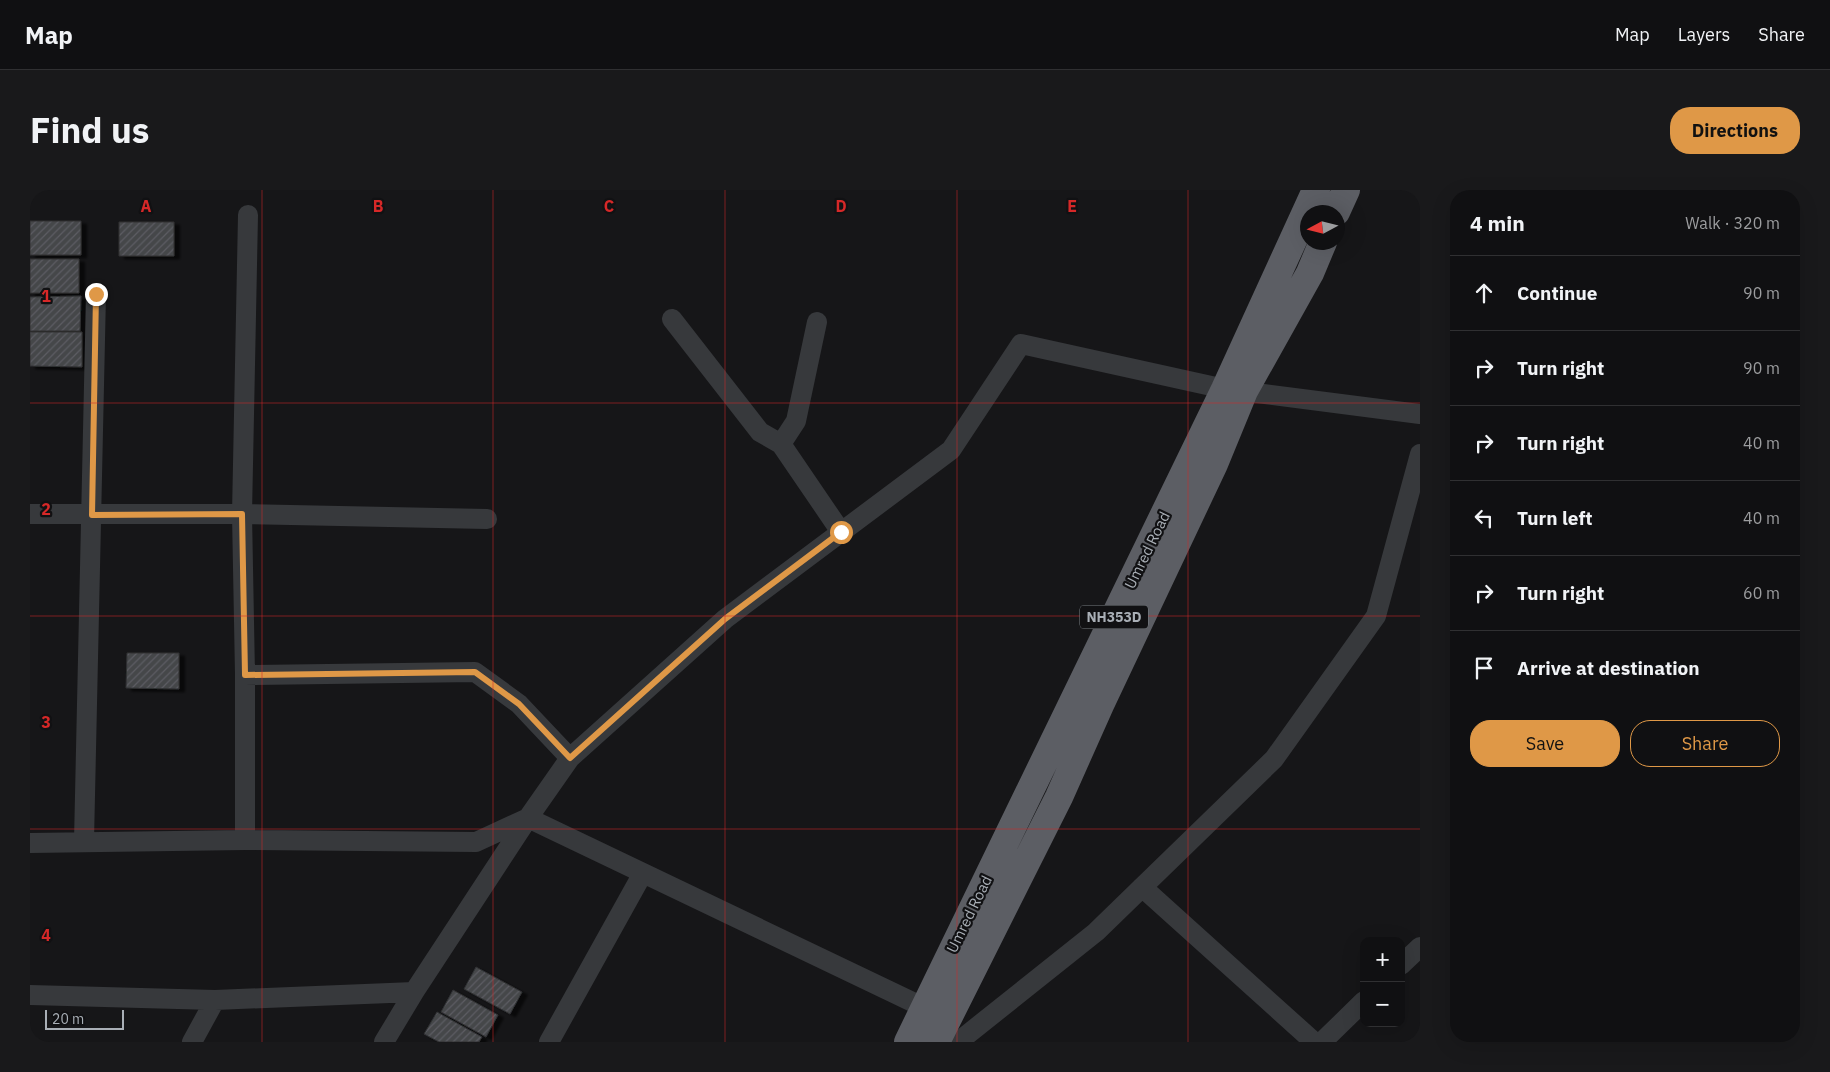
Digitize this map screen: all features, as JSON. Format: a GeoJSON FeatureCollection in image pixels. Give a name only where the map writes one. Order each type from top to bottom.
{"type":"FeatureCollection","features":[{"type":"Feature","properties":{"kind":"highway","name":"Umred Road"},"geometry":{"type":"LineString","coordinates":[[908,1042],[923,1008],[1235,390],[1316,190]]}},
{"type":"Feature","properties":{"kind":"highway"},"geometry":{"type":"LineString","coordinates":[[1339,205],[1346,190]]}},
{"type":"Feature","properties":{"kind":"highway","name":"NH353D"},"geometry":{"type":"LineString","coordinates":[[947,1035],[1214,464],[1235,390],[1310,274],[1320,250]]}},
{"type":"Feature","properties":{"kind":"street"},"geometry":{"type":"LineString","coordinates":[[245,840],[245,675],[242,514],[248,215]]}},
{"type":"Feature","properties":{"kind":"street"},"geometry":{"type":"LineString","coordinates":[[84,841],[96,294]]}},
{"type":"Feature","properties":{"kind":"street"},"geometry":{"type":"LineString","coordinates":[[672,320],[760,432],[782,444],[841,532]]}},
{"type":"Feature","properties":{"kind":"street"},"geometry":{"type":"LineString","coordinates":[[782,444],[796,421],[817,322]]}},
{"type":"Feature","properties":{"kind":"street"},"geometry":{"type":"LineString","coordinates":[[384,1042],[414,992],[528,818],[570,758],[725,619],[951,450],[1021,344],[1235,390],[1420,414]]}},
{"type":"Feature","properties":{"kind":"street"},"geometry":{"type":"LineString","coordinates":[[528,818],[923,1008],[947,1035],[1096,932],[1274,759],[1376,616],[1420,454]]}},
{"type":"Feature","properties":{"kind":"street"},"geometry":{"type":"LineString","coordinates":[[30,514],[242,514],[487,519]]}},
{"type":"Feature","properties":{"kind":"street"},"geometry":{"type":"LineString","coordinates":[[245,675],[475,672],[519,704],[570,758]]}},
{"type":"Feature","properties":{"kind":"street"},"geometry":{"type":"LineString","coordinates":[[30,843],[245,840],[476,842],[528,818]]}},
{"type":"Feature","properties":{"kind":"street"},"geometry":{"type":"LineString","coordinates":[[549,1042],[643,873]]}},
{"type":"Feature","properties":{"kind":"street"},"geometry":{"type":"LineString","coordinates":[[1142,887],[1314,1042]]}},
{"type":"Feature","properties":{"kind":"street"},"geometry":{"type":"LineString","coordinates":[[1405,961],[1420,947]]}},
{"type":"Feature","properties":{"kind":"street"},"geometry":{"type":"LineString","coordinates":[[30,995],[215,1000],[414,992]]}},
{"type":"Feature","properties":{"kind":"street"},"geometry":{"type":"LineString","coordinates":[[192,1042],[215,1000]]}},
{"type":"Feature","properties":{"kind":"street"},"geometry":{"type":"LineString","coordinates":[[1322,1042],[1360,1006]]}},
{"type":"Feature","properties":{"kind":"building"},"geometry":{"type":"Polygon","coordinates":[[[30,221],[81,221],[81,255],[30,255],[30,221]]]}},
{"type":"Feature","properties":{"kind":"building"},"geometry":{"type":"Polygon","coordinates":[[[119,222],[174,222],[174,256],[119,256],[119,222]]]}},
{"type":"Feature","properties":{"kind":"building"},"geometry":{"type":"Polygon","coordinates":[[[30,259],[79,259],[79,293],[30,293],[30,259]]]}},
{"type":"Feature","properties":{"kind":"building"},"geometry":{"type":"Polygon","coordinates":[[[81,296],[80,331],[30,331],[30,297],[81,296]]]}},
{"type":"Feature","properties":{"kind":"building"},"geometry":{"type":"Polygon","coordinates":[[[30,332],[82,332],[82,367],[30,366],[30,332]]]}},
{"type":"Feature","properties":{"kind":"building"},"geometry":{"type":"Polygon","coordinates":[[[127,653],[179,653],[179,689],[126,688],[127,653]]]}},
{"type":"Feature","properties":{"kind":"building"},"geometry":{"type":"Polygon","coordinates":[[[476,967],[522,992],[510,1014],[464,989],[476,967]]]}},
{"type":"Feature","properties":{"kind":"building"},"geometry":{"type":"Polygon","coordinates":[[[453,990],[498,1015],[486,1037],[441,1012],[453,990]]]}},
{"type":"Feature","properties":{"kind":"building"},"geometry":{"type":"Polygon","coordinates":[[[437,1012],[482,1037],[479,1042],[439,1042],[424,1034],[437,1012]]]}},
{"type":"Feature","properties":{"kind":"route"},"geometry":{"type":"LineString","coordinates":[[96,294],[92,515],[242,514],[245,675],[475,672],[519,704],[570,758],[725,619],[841,532]]}}]}
